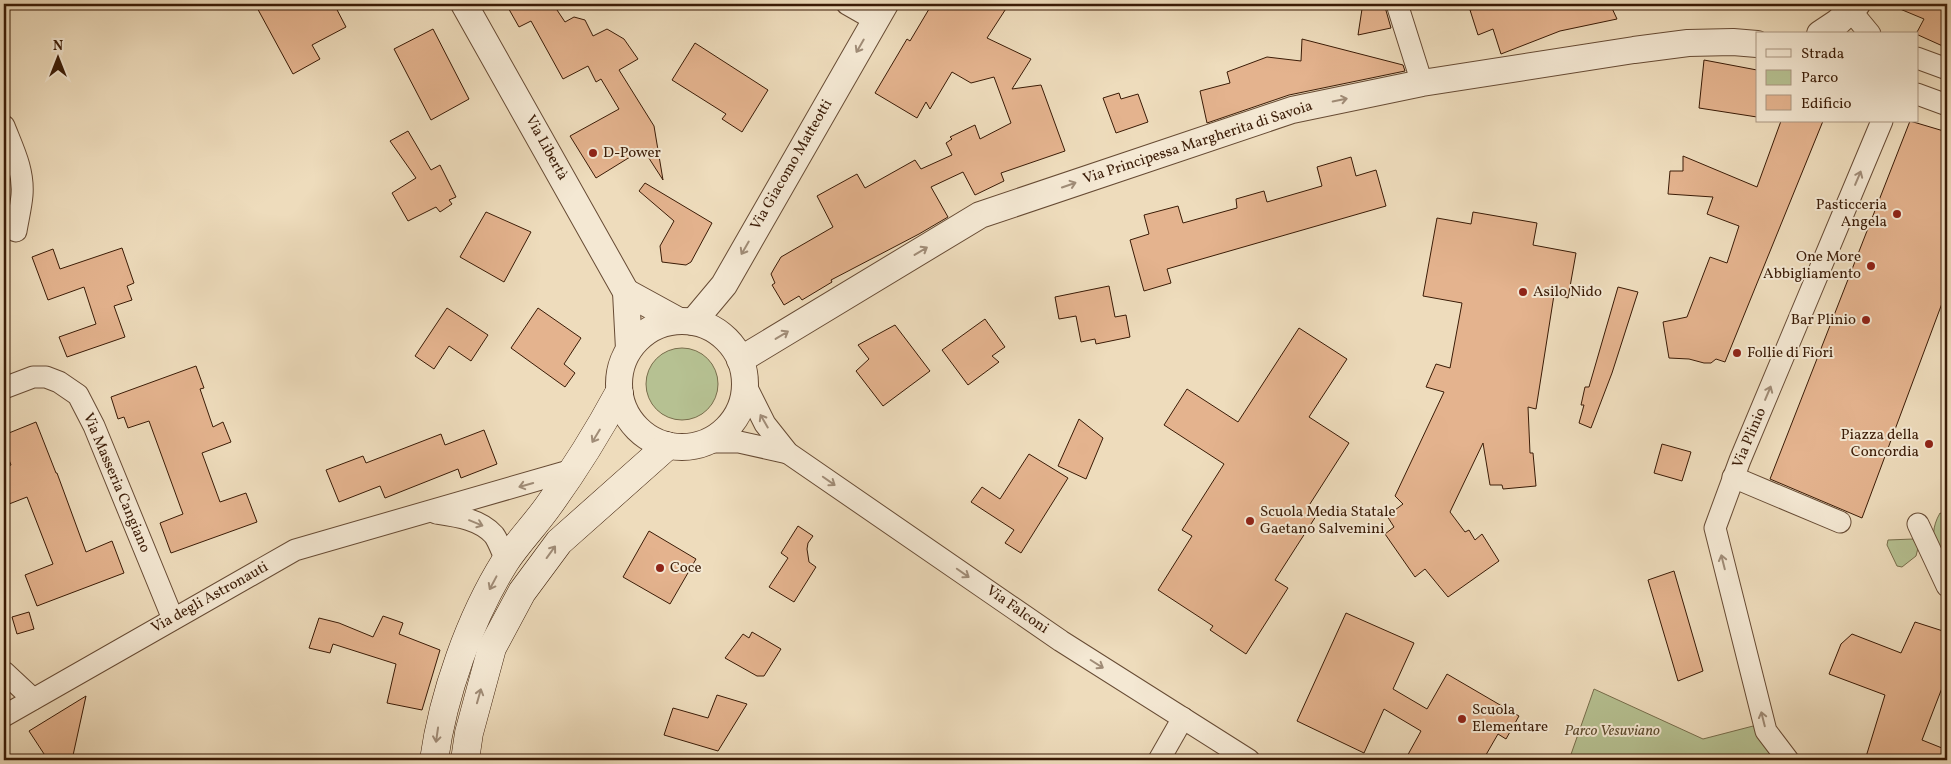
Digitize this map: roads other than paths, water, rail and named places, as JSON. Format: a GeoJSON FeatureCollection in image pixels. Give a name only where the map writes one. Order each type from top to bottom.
{"type":"FeatureCollection","features":[{"type":"Feature","properties":{"kind":"main road"},"geometry":{"type":"LineString","coordinates":[[434,760],[439,726],[455,673],[472,626],[492,584],[506,560],[549,506],[595,437],[619,393]]}},
{"type":"Feature","properties":{"kind":"main road"},"geometry":{"type":"LineString","coordinates":[[465,760],[469,733],[492,648],[522,592],[558,542],[667,446]]}},
{"type":"Feature","properties":{"kind":"street","name":"Via Libertà"},"geometry":{"type":"LineString","coordinates":[[464,4],[626,292],[629,349]]}},
{"type":"Feature","properties":{"kind":"street"},"geometry":{"type":"LineString","coordinates":[[847,4],[880,12]]}},
{"type":"Feature","properties":{"kind":"street"},"geometry":{"type":"LineString","coordinates":[[1398,4],[1422,83]]}},
{"type":"Feature","properties":{"kind":"street"},"geometry":{"type":"LineString","coordinates":[[1823,32],[1854,8],[1869,32]]}},
{"type":"Feature","properties":{"kind":"street","name":"Via Giacomo Matteotti"},"geometry":{"type":"LineString","coordinates":[[686,322],[724,285],[880,12]]}},
{"type":"Feature","properties":{"kind":"street","name":"Via Principessa Margherita di Savoia"},"geometry":{"type":"LineString","coordinates":[[743,372],[980,215],[1292,110],[1422,83],[1634,50],[1688,43],[1733,42],[1756,44]]}},
{"type":"Feature","properties":{"kind":"street"},"geometry":{"type":"LineString","coordinates":[[1918,58],[1947,69]]}},
{"type":"Feature","properties":{"kind":"street"},"geometry":{"type":"LineString","coordinates":[[1918,94],[1947,105]]}},
{"type":"Feature","properties":{"kind":"street","name":"Via Plinio"},"geometry":{"type":"LineString","coordinates":[[1788,760],[1766,731],[1715,528],[1734,477],[1882,122]]}},
{"type":"Feature","properties":{"kind":"street"},"geometry":{"type":"LineString","coordinates":[[4,126],[18,161],[22,180],[22,196],[16,231]]}},
{"type":"Feature","properties":{"kind":"street"},"geometry":{"type":"LineString","coordinates":[[626,292],[686,322],[714,330],[728,341],[743,372],[743,400],[735,418],[721,434],[708,442],[687,447],[667,446],[649,439],[633,425],[622,407],[618,377],[629,349],[640,336],[662,324],[686,322]]}},
{"type":"Feature","properties":{"kind":"street","name":"Via Falconi"},"geometry":{"type":"LineString","coordinates":[[743,372],[765,424],[788,453],[1061,641],[1249,760]]}},
{"type":"Feature","properties":{"kind":"street","name":"Via Masseria Cangiano"},"geometry":{"type":"LineString","coordinates":[[4,388],[33,377],[46,377],[60,382],[78,395],[94,426],[173,619]]}},
{"type":"Feature","properties":{"kind":"street","name":"Via Falconi"},"geometry":{"type":"LineString","coordinates":[[708,442],[739,442],[788,453]]}},
{"type":"Feature","properties":{"kind":"street","name":"Via degli Astronauti"},"geometry":{"type":"LineString","coordinates":[[4,716],[295,550],[572,470]]}},
{"type":"Feature","properties":{"kind":"street"},"geometry":{"type":"LineString","coordinates":[[1734,477],[1840,522]]}},
{"type":"Feature","properties":{"kind":"street","name":"Via degli Astronauti"},"geometry":{"type":"LineString","coordinates":[[429,512],[458,516],[483,525],[495,536],[506,560]]}},
{"type":"Feature","properties":{"kind":"street"},"geometry":{"type":"LineString","coordinates":[[1918,524],[1947,586]]}},
{"type":"Feature","properties":{"kind":"street"},"geometry":{"type":"LineString","coordinates":[[4,672],[33,699]]}},
{"type":"Feature","properties":{"kind":"street"},"geometry":{"type":"LineString","coordinates":[[1159,760],[1184,718]]}},
{"type":"Feature","properties":{"kind":"place","name":"D-Power"},"geometry":{"type":"Point","coordinates":[593,153]}},
{"type":"Feature","properties":{"kind":"place","name":"Pasticceria Angela"},"geometry":{"type":"Point","coordinates":[1897,214]}},
{"type":"Feature","properties":{"kind":"place","name":"One More Abbigliamento"},"geometry":{"type":"Point","coordinates":[1871,266]}},
{"type":"Feature","properties":{"kind":"place","name":"Asilo Nido"},"geometry":{"type":"Point","coordinates":[1523,292]}},
{"type":"Feature","properties":{"kind":"place","name":"Bar Plinio"},"geometry":{"type":"Point","coordinates":[1866,320]}},
{"type":"Feature","properties":{"kind":"place","name":"Follie di Fiori"},"geometry":{"type":"Point","coordinates":[1737,353]}},
{"type":"Feature","properties":{"kind":"place","name":"Piazza della Concordia"},"geometry":{"type":"Point","coordinates":[1929,444]}},
{"type":"Feature","properties":{"kind":"place","name":"Scuola Media Statale Gaetano Salvemini"},"geometry":{"type":"Point","coordinates":[1250,521]}},
{"type":"Feature","properties":{"kind":"place","name":"Coce"},"geometry":{"type":"Point","coordinates":[660,568]}},
{"type":"Feature","properties":{"kind":"place","name":"Scuola Elementare"},"geometry":{"type":"Point","coordinates":[1462,719]}},
{"type":"Feature","properties":{"kind":"park label","name":"Parco Vesuviano"},"geometry":{"type":"Point","coordinates":[1612,731]}}]}
